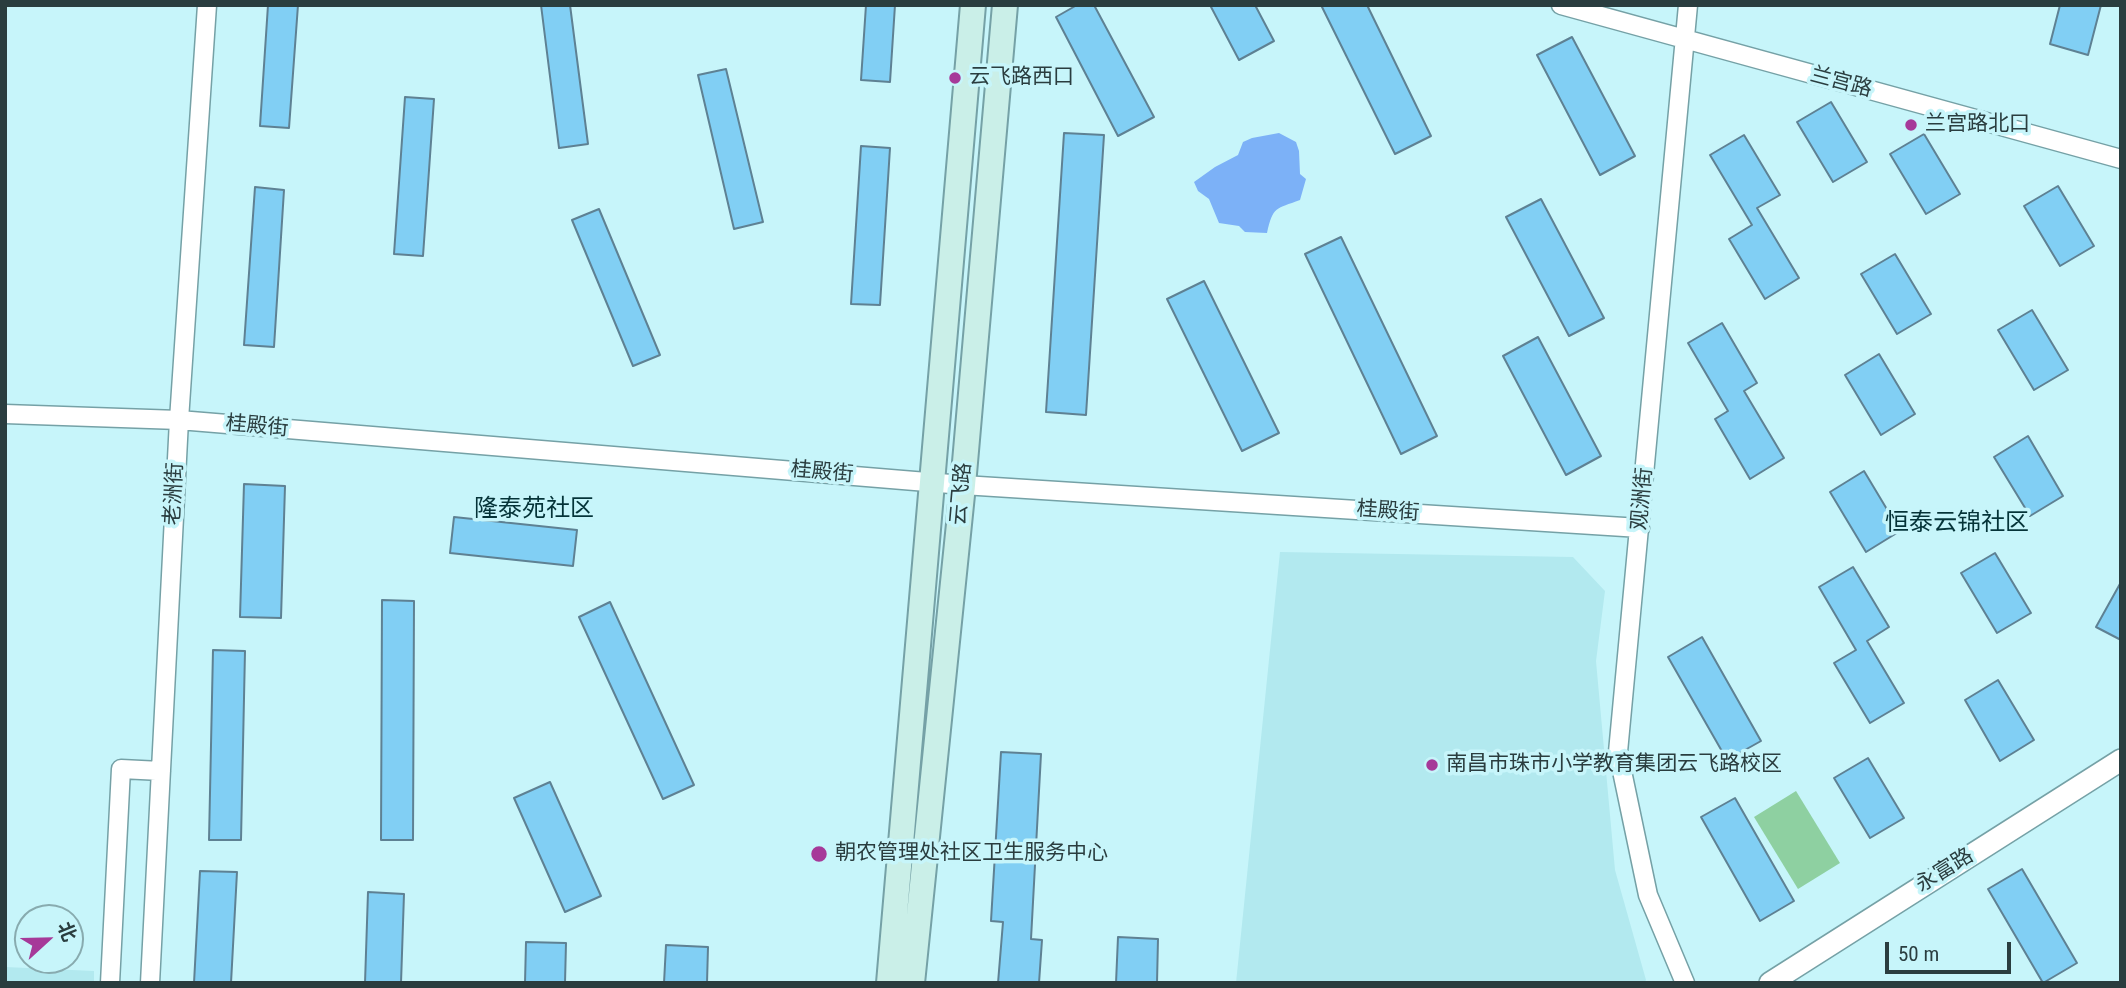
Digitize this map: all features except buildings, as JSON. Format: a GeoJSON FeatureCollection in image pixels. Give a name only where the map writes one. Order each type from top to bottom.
{"type":"FeatureCollection","features":[{"type":"Feature","properties":{"kind":"main road","name":"云飞路"},"geometry":{"type":"LineString","coordinates":[[889,983],[973,5]]}},
{"type":"Feature","properties":{"kind":"main road","name":"云飞路"},"geometry":{"type":"LineString","coordinates":[[912,983],[963,485],[1004,5]]}},
{"type":"Feature","properties":{"kind":"street","name":"老洲街"},"geometry":{"type":"LineString","coordinates":[[150,983],[179,420],[206,5]]}},
{"type":"Feature","properties":{"kind":"street","name":"兰宫路"},"geometry":{"type":"LineString","coordinates":[[1561,5],[2121,159]]}},
{"type":"Feature","properties":{"kind":"street","name":"观洲街"},"geometry":{"type":"LineString","coordinates":[[1685,983],[1648,895],[1618,752],[1688,5]]}},
{"type":"Feature","properties":{"kind":"street","name":"桂殿街"},"geometry":{"type":"LineString","coordinates":[[5,414],[179,420],[963,485],[1640,528]]}},
{"type":"Feature","properties":{"kind":"street","name":"永富路"},"geometry":{"type":"LineString","coordinates":[[1770,983],[2121,760]]}},
{"type":"Feature","properties":{"kind":"street"},"geometry":{"type":"LineString","coordinates":[[110,983],[121,769],[161,771]]}},
{"type":"Feature","properties":{"kind":"shaded area","name":"南昌市珠市小学教育集团云飞路校区"},"geometry":{"type":"Polygon","coordinates":[[[1280,552],[1573,557],[1605,591],[1596,661],[1615,870],[1646,980],[1644,983],[1236,983],[1280,552]]]}},
{"type":"Feature","properties":{"kind":"shaded area"},"geometry":{"type":"Polygon","coordinates":[[[5,967],[14,967],[14,974],[84,974],[84,971],[94,971],[94,983],[5,983],[5,967]]]}},
{"type":"Feature","properties":{"kind":"green space"},"geometry":{"type":"Polygon","coordinates":[[[1796,791],[1840,863],[1798,889],[1754,817],[1796,791]]]}},
{"type":"Feature","properties":{"kind":"water"},"geometry":{"type":"Polygon","coordinates":[[[1279,133],[1296,142],[1299,151],[1300,174],[1306,179],[1300,200],[1274,213],[1267,233],[1245,232],[1239,226],[1219,223],[1209,199],[1198,191],[1194,182],[1238,155],[1243,142],[1279,133]]]}},
{"type":"Feature","properties":{"kind":"place","name":"云飞路西口"},"geometry":{"type":"Point","coordinates":[955,78]}},
{"type":"Feature","properties":{"kind":"place","name":"兰宫路北口"},"geometry":{"type":"Point","coordinates":[1911,125]}},
{"type":"Feature","properties":{"kind":"place","name":"南昌市珠市小学教育集团云飞路校区"},"geometry":{"type":"Point","coordinates":[1432,765]}},
{"type":"Feature","properties":{"kind":"place","name":"朝农管理处社区卫生服务中心"},"geometry":{"type":"Point","coordinates":[819,854]}},
{"type":"Feature","properties":{"kind":"district","name":"隆泰苑社区"},"geometry":{"type":"Point","coordinates":[534,510]}},
{"type":"Feature","properties":{"kind":"district","name":"恒泰云锦社区"},"geometry":{"type":"Point","coordinates":[1957,524]}}]}
